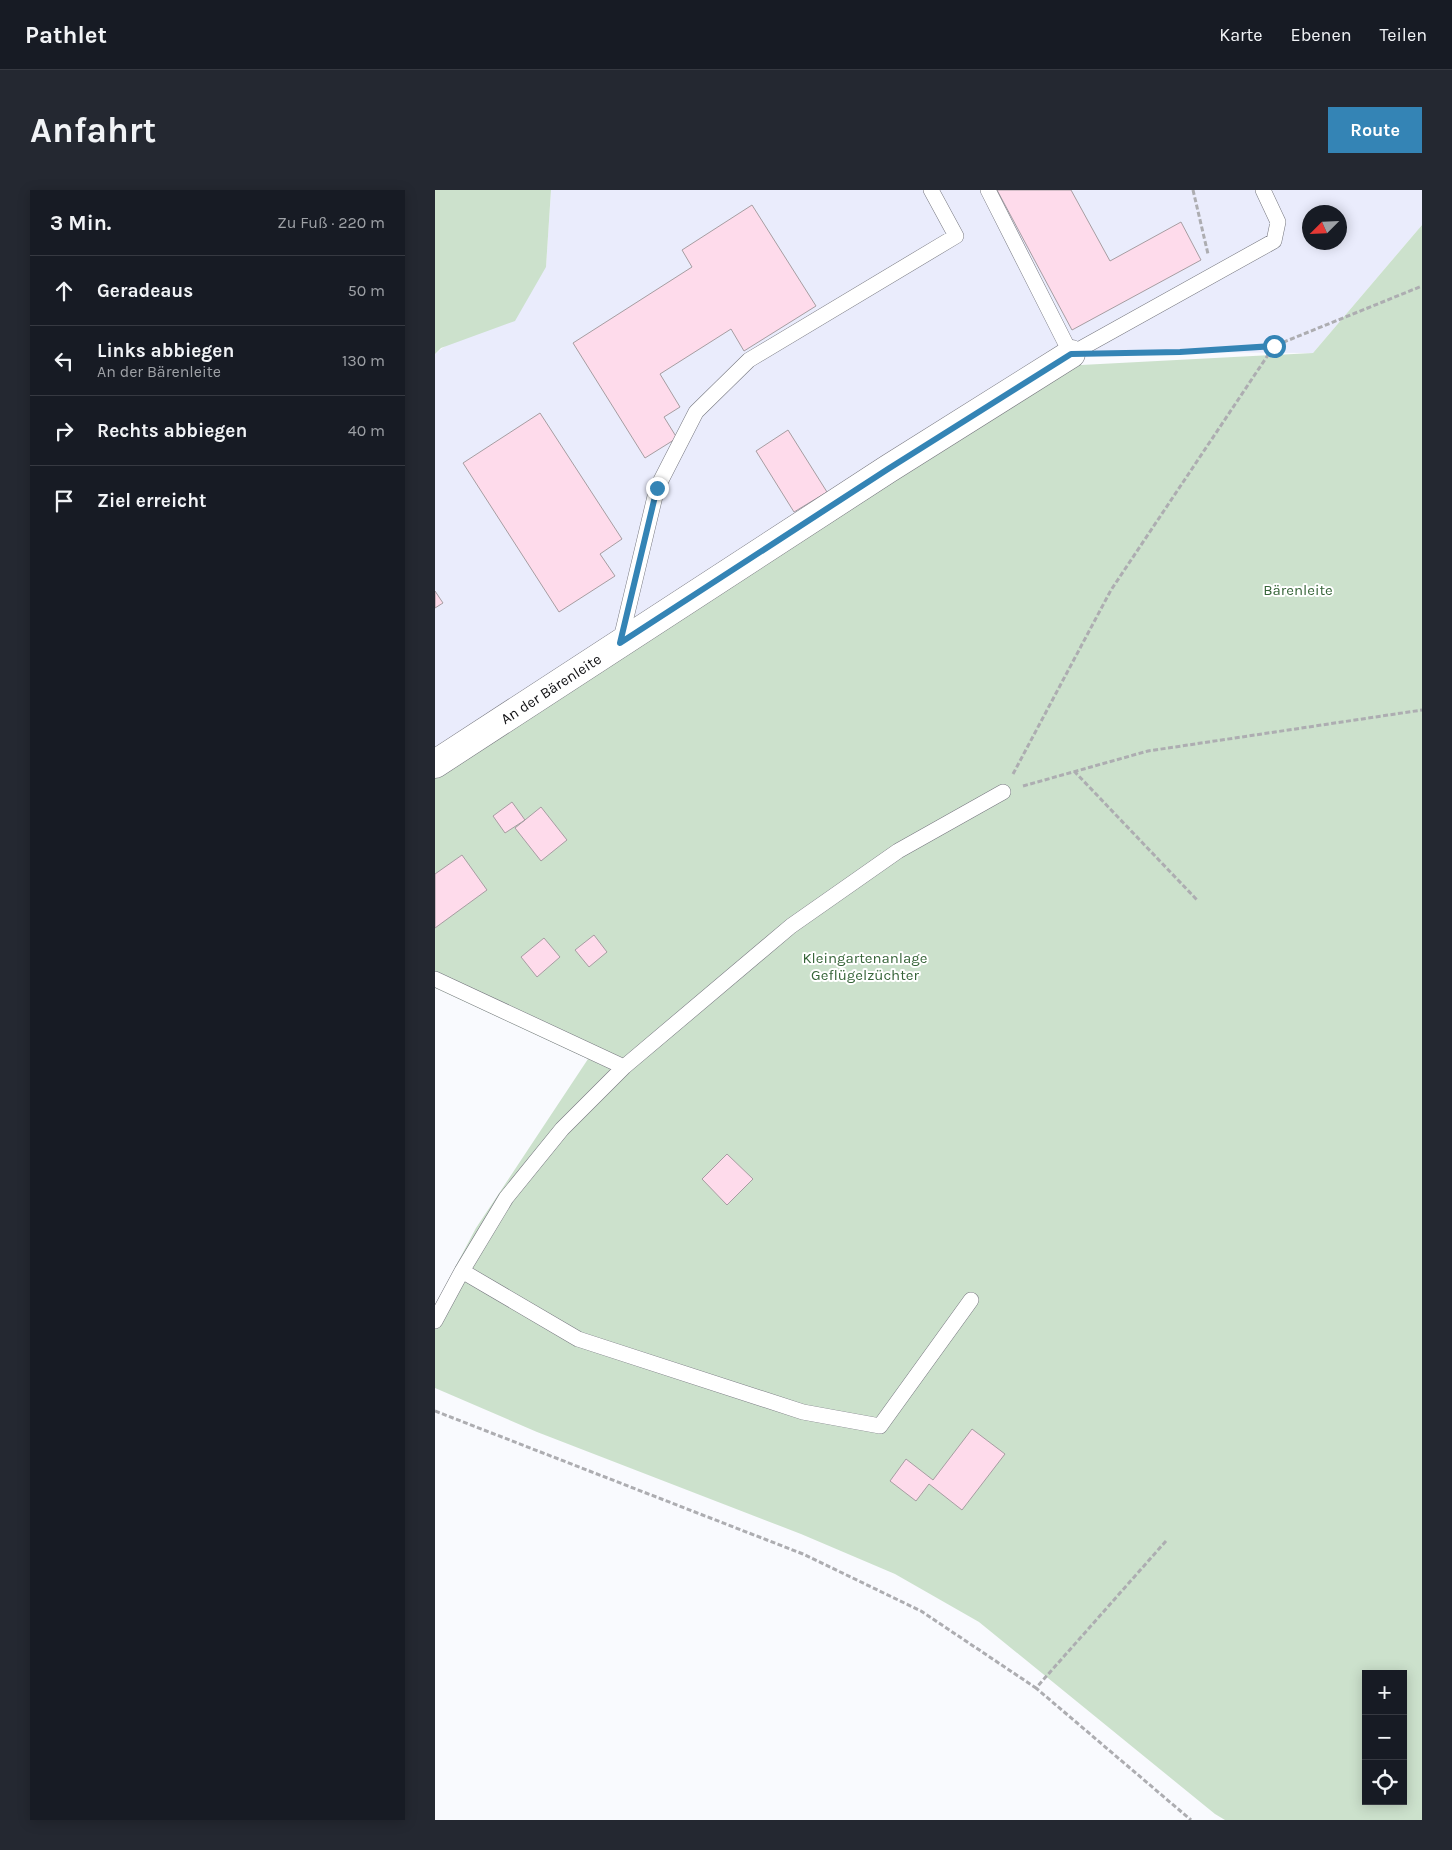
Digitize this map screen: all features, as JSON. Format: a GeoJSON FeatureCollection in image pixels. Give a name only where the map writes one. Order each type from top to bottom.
{"type":"FeatureCollection","features":[{"type":"Feature","properties":{"kind":"street","name":"An der Bärenleite"},"geometry":{"type":"LineString","coordinates":[[435,764],[888,469],[1071,354]]}},
{"type":"Feature","properties":{"kind":"lane"},"geometry":{"type":"LineString","coordinates":[[620,643],[657,488],[696,412],[749,360],[956,236],[931,190]]}},
{"type":"Feature","properties":{"kind":"lane"},"geometry":{"type":"LineString","coordinates":[[987,190],[1071,354],[1274,241],[1278,222],[1263,190]]}},
{"type":"Feature","properties":{"kind":"lane"},"geometry":{"type":"LineString","coordinates":[[435,1321],[461,1271],[506,1198],[562,1129],[624,1067],[791,926],[898,851],[1003,792]]}},
{"type":"Feature","properties":{"kind":"lane"},"geometry":{"type":"LineString","coordinates":[[435,979],[624,1067]]}},
{"type":"Feature","properties":{"kind":"lane"},"geometry":{"type":"LineString","coordinates":[[461,1271],[578,1339],[803,1412],[879,1426],[971,1300]]}},
{"type":"Feature","properties":{"kind":"path"},"geometry":{"type":"LineString","coordinates":[[1193,190],[1213,275]]}},
{"type":"Feature","properties":{"kind":"path"},"geometry":{"type":"LineString","coordinates":[[1071,354],[1180,352],[1274,346],[1422,286]]}},
{"type":"Feature","properties":{"kind":"path"},"geometry":{"type":"LineString","coordinates":[[1003,792],[1111,590],[1274,346]]}},
{"type":"Feature","properties":{"kind":"path"},"geometry":{"type":"LineString","coordinates":[[1003,792],[1148,751],[1422,710]]}},
{"type":"Feature","properties":{"kind":"path"},"geometry":{"type":"LineString","coordinates":[[1074,771],[1198,901]]}},
{"type":"Feature","properties":{"kind":"path"},"geometry":{"type":"LineString","coordinates":[[435,1411],[803,1554],[921,1611],[1036,1688],[1191,1820]]}},
{"type":"Feature","properties":{"kind":"path"},"geometry":{"type":"LineString","coordinates":[[1036,1688],[1166,1541]]}},
{"type":"Feature","properties":{"kind":"shaded area"},"geometry":{"type":"Polygon","coordinates":[[[551,190],[1422,190],[1422,225],[1313,353],[1052,351],[435,751],[435,354],[546,267],[551,190]]]}},
{"type":"Feature","properties":{"kind":"green space"},"geometry":{"type":"Polygon","coordinates":[[[435,190],[551,190],[546,267],[515,321],[441,348],[435,354],[435,190]]]}},
{"type":"Feature","properties":{"kind":"green space","name":"Kleingartenanlage Geflügelzüchter"},"geometry":{"type":"Polygon","coordinates":[[[1422,225],[1422,1820],[1225,1820],[1215,1814],[979,1622],[895,1574],[801,1534],[537,1432],[435,1388],[435,1305],[476,1228],[588,1059],[435,988],[435,773],[1062,366],[1313,353],[1422,225]]]}},
{"type":"Feature","properties":{"kind":"building"},"geometry":{"type":"Polygon","coordinates":[[[997,190],[1071,190],[1110,261],[1181,222],[1201,260],[1072,330],[997,190]]]}},
{"type":"Feature","properties":{"kind":"building"},"geometry":{"type":"Polygon","coordinates":[[[752,205],[816,306],[744,351],[731,329],[660,374],[680,407],[664,417],[677,438],[645,458],[573,343],[692,267],[682,250],[752,205]]]}},
{"type":"Feature","properties":{"kind":"building"},"geometry":{"type":"Polygon","coordinates":[[[540,413],[622,539],[600,554],[615,576],[559,612],[463,463],[540,413]]]}},
{"type":"Feature","properties":{"kind":"building"},"geometry":{"type":"Polygon","coordinates":[[[788,430],[827,492],[794,512],[756,451],[788,430]]]}},
{"type":"Feature","properties":{"kind":"building"},"geometry":{"type":"Polygon","coordinates":[[[435,591],[443,603],[435,608],[435,591]]]}},
{"type":"Feature","properties":{"kind":"building"},"geometry":{"type":"Polygon","coordinates":[[[512,802],[525,820],[505,833],[493,816],[512,802]]]}},
{"type":"Feature","properties":{"kind":"building"},"geometry":{"type":"Polygon","coordinates":[[[541,807],[567,840],[541,861],[515,828],[541,807]]]}},
{"type":"Feature","properties":{"kind":"building"},"geometry":{"type":"Polygon","coordinates":[[[462,855],[487,890],[435,928],[435,874],[462,855]]]}},
{"type":"Feature","properties":{"kind":"building"},"geometry":{"type":"Polygon","coordinates":[[[594,935],[607,952],[589,967],[575,950],[594,935]]]}},
{"type":"Feature","properties":{"kind":"building"},"geometry":{"type":"Polygon","coordinates":[[[544,938],[560,957],[537,977],[521,957],[544,938]]]}},
{"type":"Feature","properties":{"kind":"building"},"geometry":{"type":"Polygon","coordinates":[[[727,1154],[753,1179],[727,1205],[702,1179],[727,1154]]]}},
{"type":"Feature","properties":{"kind":"building"},"geometry":{"type":"Polygon","coordinates":[[[972,1429],[1005,1454],[962,1510],[929,1484],[916,1501],[890,1481],[906,1459],[933,1480],[972,1429]]]}},
{"type":"Feature","properties":{"kind":"route"},"geometry":{"type":"LineString","coordinates":[[657,488],[620,643],[888,469],[1071,354],[1180,352],[1274,346]]}},
{"type":"Feature","properties":{"kind":"park label","name":"Bärenleite"},"geometry":{"type":"Point","coordinates":[1298,590]}}]}
